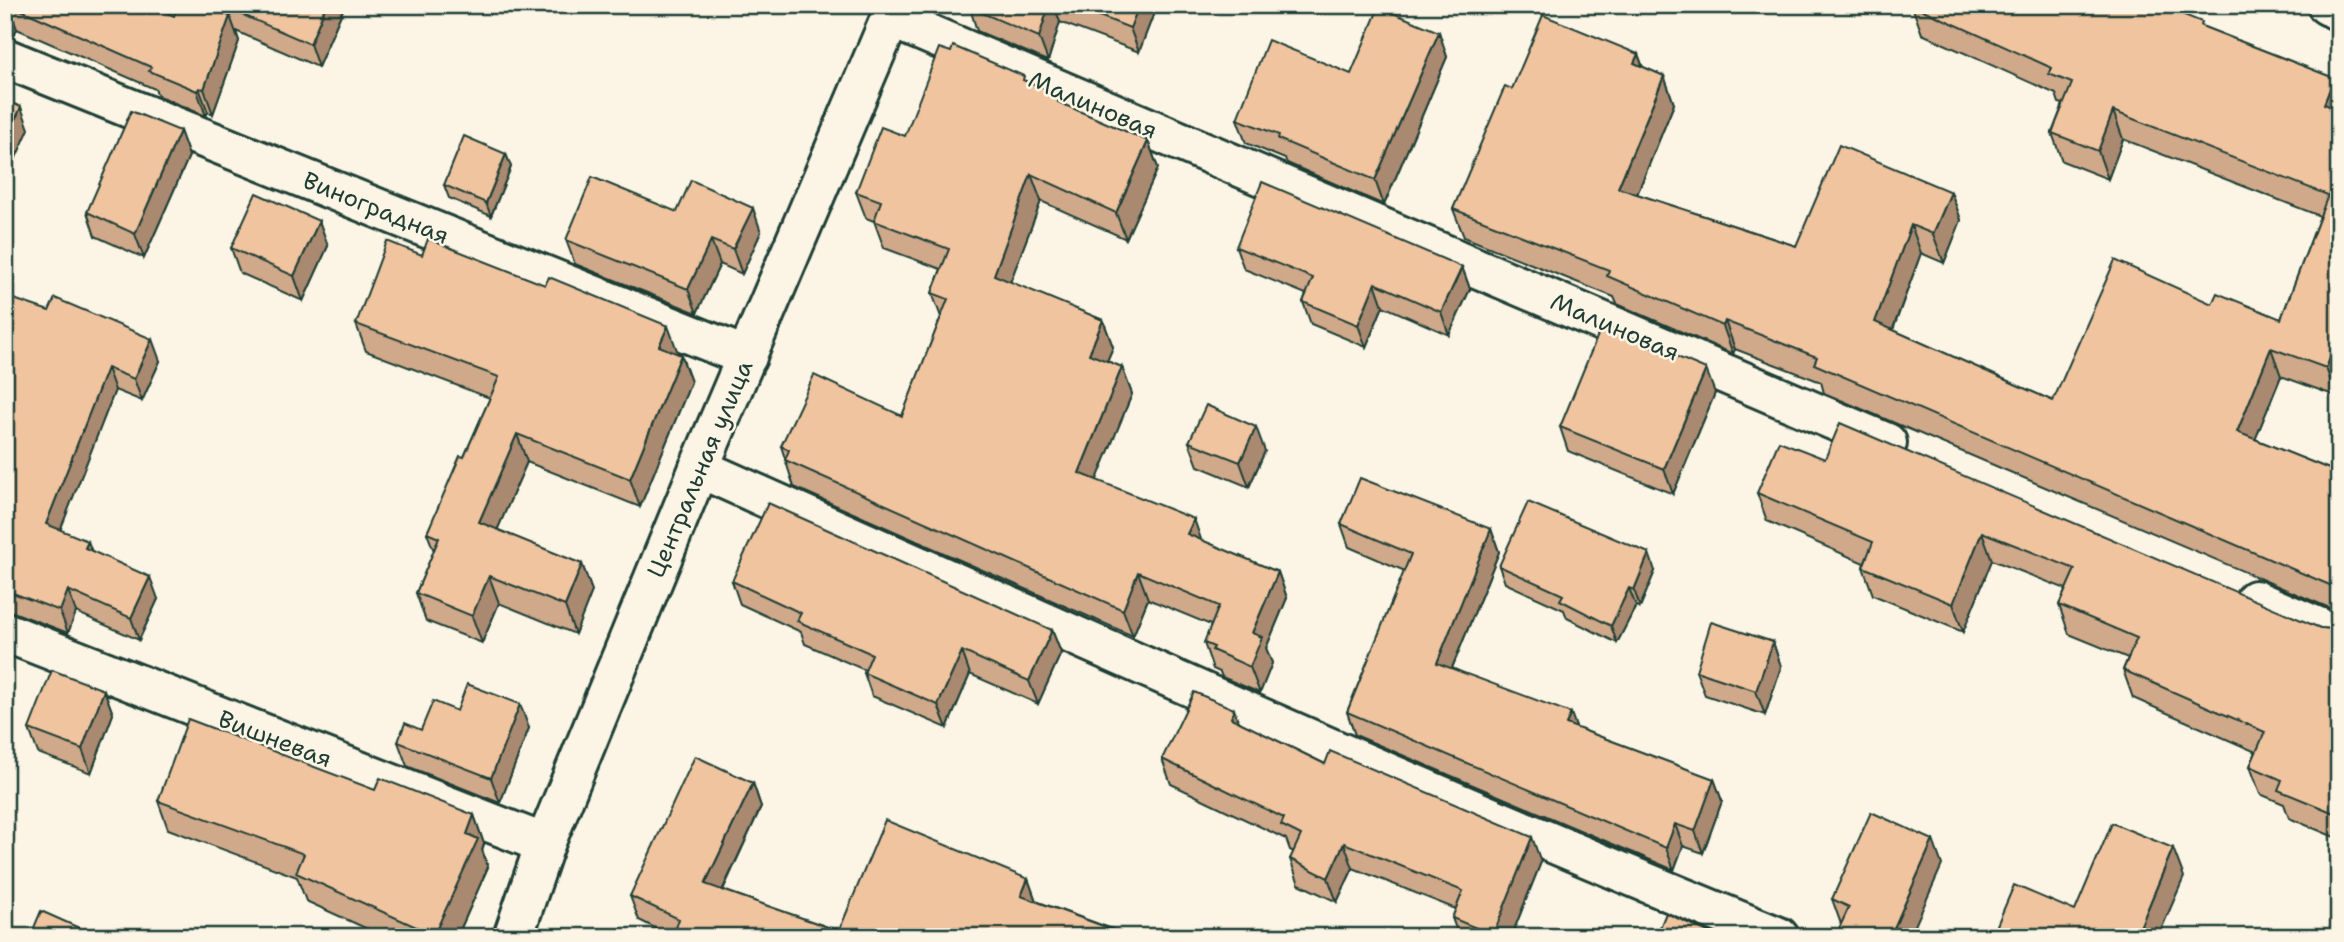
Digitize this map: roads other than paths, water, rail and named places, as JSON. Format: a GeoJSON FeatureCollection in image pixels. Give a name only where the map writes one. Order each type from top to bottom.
{"type":"FeatureCollection","features":[{"type":"Feature","properties":{"kind":"street"},"geometry":{"type":"LineString","coordinates":[[2327,5],[2339,10]]}},
{"type":"Feature","properties":{"kind":"street","name":"Центральная улица"},"geometry":{"type":"LineString","coordinates":[[513,937],[545,844],[699,468],[894,12]]}},
{"type":"Feature","properties":{"kind":"street","name":"Малиновая"},"geometry":{"type":"LineString","coordinates":[[894,12],[1916,456]]}},
{"type":"Feature","properties":{"kind":"street","name":"Виноградная"},"geometry":{"type":"LineString","coordinates":[[5,58],[747,357]]}},
{"type":"Feature","properties":{"kind":"street"},"geometry":{"type":"LineString","coordinates":[[699,468],[1599,864],[1779,937]]}},
{"type":"Feature","properties":{"kind":"street"},"geometry":{"type":"LineString","coordinates":[[2223,587],[2339,636]]}},
{"type":"Feature","properties":{"kind":"street","name":"Вишневая"},"geometry":{"type":"LineString","coordinates":[[5,632],[545,844]]}}]}
